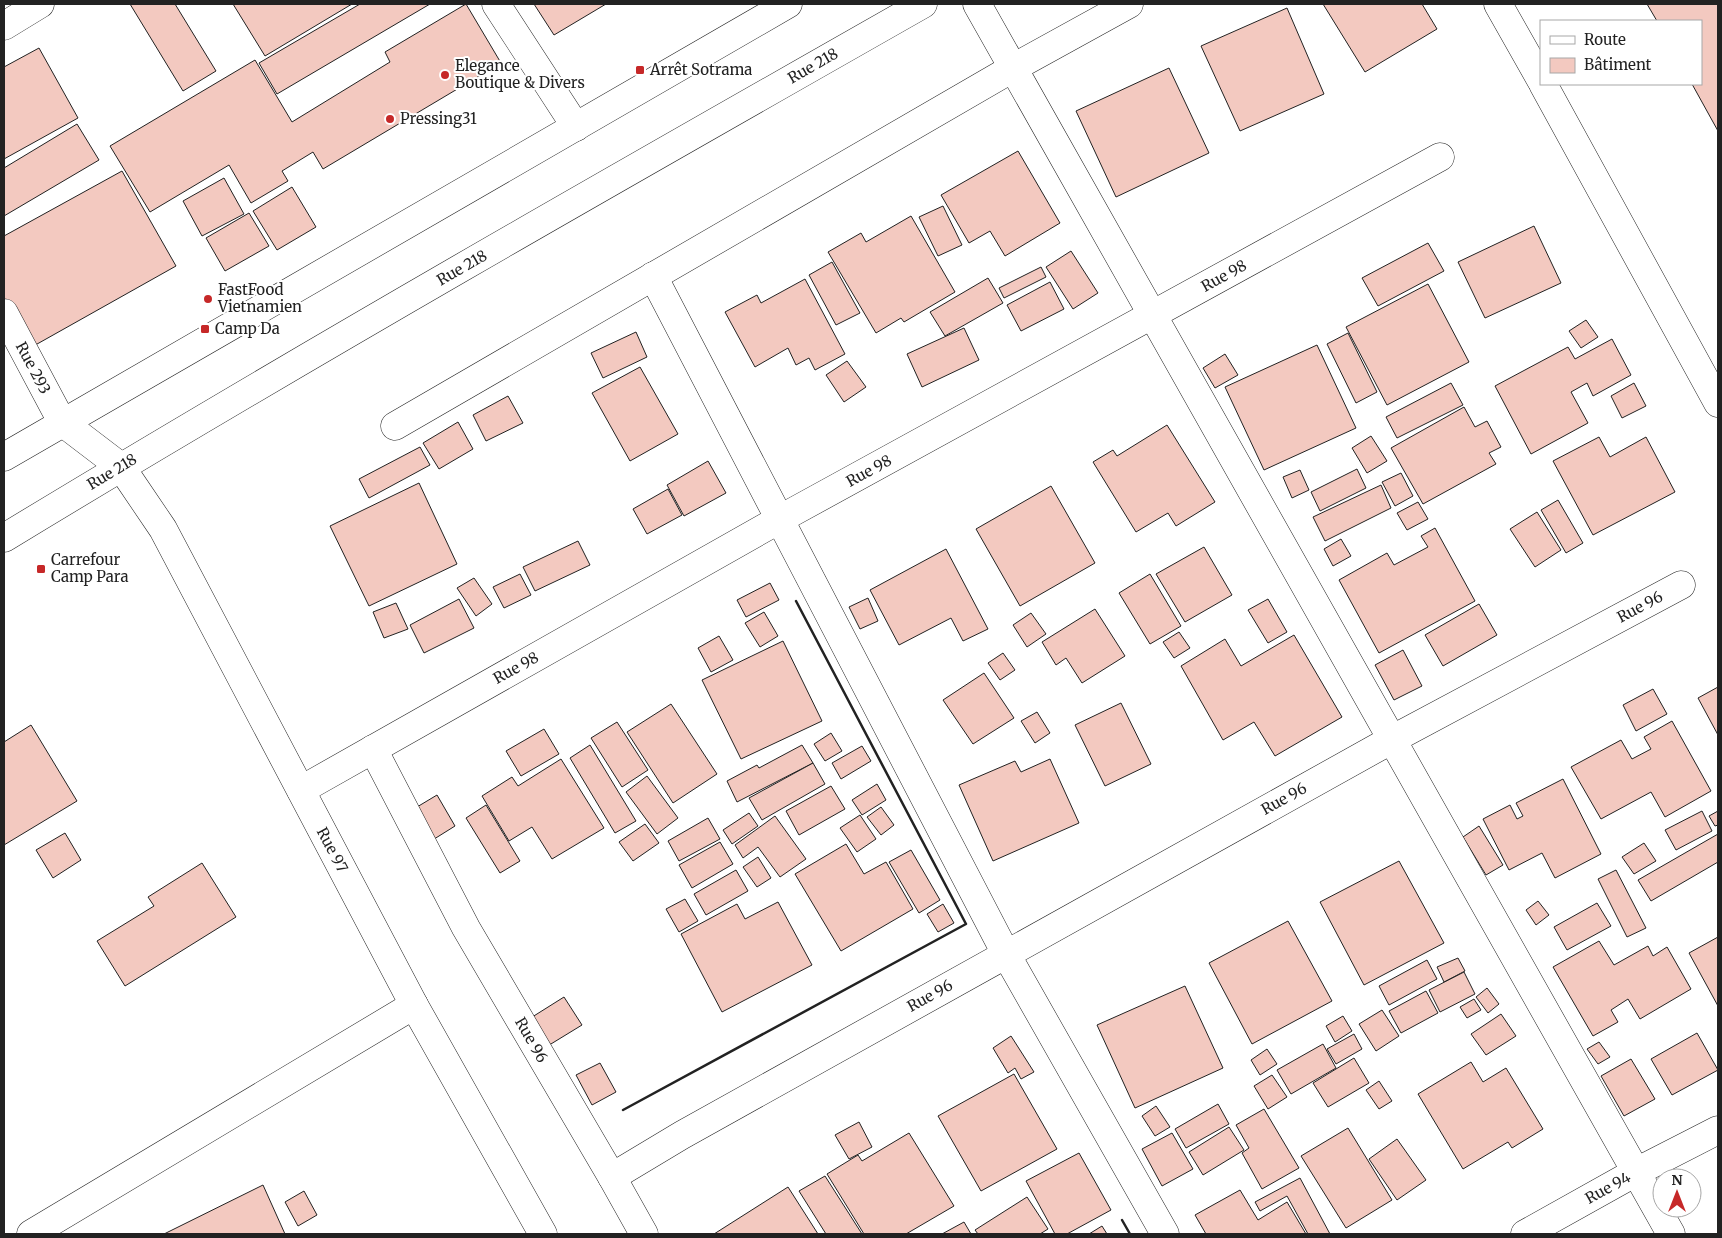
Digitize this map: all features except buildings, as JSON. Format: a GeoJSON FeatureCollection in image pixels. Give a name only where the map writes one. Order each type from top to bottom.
{"type":"FeatureCollection","features":[{"type":"Feature","properties":{"kind":"main road"},"geometry":{"type":"LineString","coordinates":[[4,26],[40,4]]}},
{"type":"Feature","properties":{"kind":"main road"},"geometry":{"type":"LineString","coordinates":[[496,4],[576,127]]}},
{"type":"Feature","properties":{"kind":"main road"},"geometry":{"type":"LineString","coordinates":[[4,457],[788,4]]}},
{"type":"Feature","properties":{"kind":"main road","name":"Rue 218"},"geometry":{"type":"LineString","coordinates":[[4,538],[121,467],[606,184],[923,4]]}},
{"type":"Feature","properties":{"kind":"main road"},"geometry":{"type":"LineString","coordinates":[[977,4],[1671,1234]]}},
{"type":"Feature","properties":{"kind":"main road"},"geometry":{"type":"LineString","coordinates":[[395,426],[1013,68],[1129,4]]}},
{"type":"Feature","properties":{"kind":"main road"},"geometry":{"type":"LineString","coordinates":[[1498,4],[1540,78]]}},
{"type":"Feature","properties":{"kind":"main road"},"geometry":{"type":"LineString","coordinates":[[1544,85],[1718,403]]}},
{"type":"Feature","properties":{"kind":"main road","name":"Rue 98"},"geometry":{"type":"LineString","coordinates":[[301,790],[780,519],[1440,157]]}},
{"type":"Feature","properties":{"kind":"main road"},"geometry":{"type":"LineString","coordinates":[[653,276],[1006,954],[1165,1234]]}},
{"type":"Feature","properties":{"kind":"main road","name":"Rue 293"},"geometry":{"type":"LineString","coordinates":[[4,313],[62,422]]}},
{"type":"Feature","properties":{"kind":"main road","name":"Rue 97"},"geometry":{"type":"LineString","coordinates":[[62,422],[121,467],[163,529],[414,1005],[543,1234]]}},
{"type":"Feature","properties":{"kind":"main road","name":"Rue 96"},"geometry":{"type":"LineString","coordinates":[[373,749],[466,928],[612,1177],[682,1135],[1391,740],[1681,585]]}},
{"type":"Feature","properties":{"kind":"main road"},"geometry":{"type":"LineString","coordinates":[[31,1234],[414,1005]]}},
{"type":"Feature","properties":{"kind":"main road","name":"Rue 94"},"geometry":{"type":"LineString","coordinates":[[1525,1234],[1636,1172],[1718,1130]]}},
{"type":"Feature","properties":{"kind":"main road"},"geometry":{"type":"LineString","coordinates":[[612,1177],[644,1234]]}},
{"type":"Feature","properties":{"kind":"wall"},"geometry":{"type":"LineString","coordinates":[[623,1110],[966,924],[796,601]]}},
{"type":"Feature","properties":{"kind":"wall"},"geometry":{"type":"LineString","coordinates":[[1122,1220],[1130,1234]]}},
{"type":"Feature","properties":{"kind":"place","name":"Arrêt Sotrama"},"geometry":{"type":"Point","coordinates":[640,70]}},
{"type":"Feature","properties":{"kind":"place","name":"Elegance Boutique & Divers"},"geometry":{"type":"Point","coordinates":[445,75]}},
{"type":"Feature","properties":{"kind":"place","name":"Pressing31"},"geometry":{"type":"Point","coordinates":[390,119]}},
{"type":"Feature","properties":{"kind":"place","name":"FastFood Vietnamien"},"geometry":{"type":"Point","coordinates":[208,299]}},
{"type":"Feature","properties":{"kind":"place","name":"Camp Da"},"geometry":{"type":"Point","coordinates":[205,329]}},
{"type":"Feature","properties":{"kind":"place","name":"Carrefour Camp Para"},"geometry":{"type":"Point","coordinates":[41,569]}}]}
